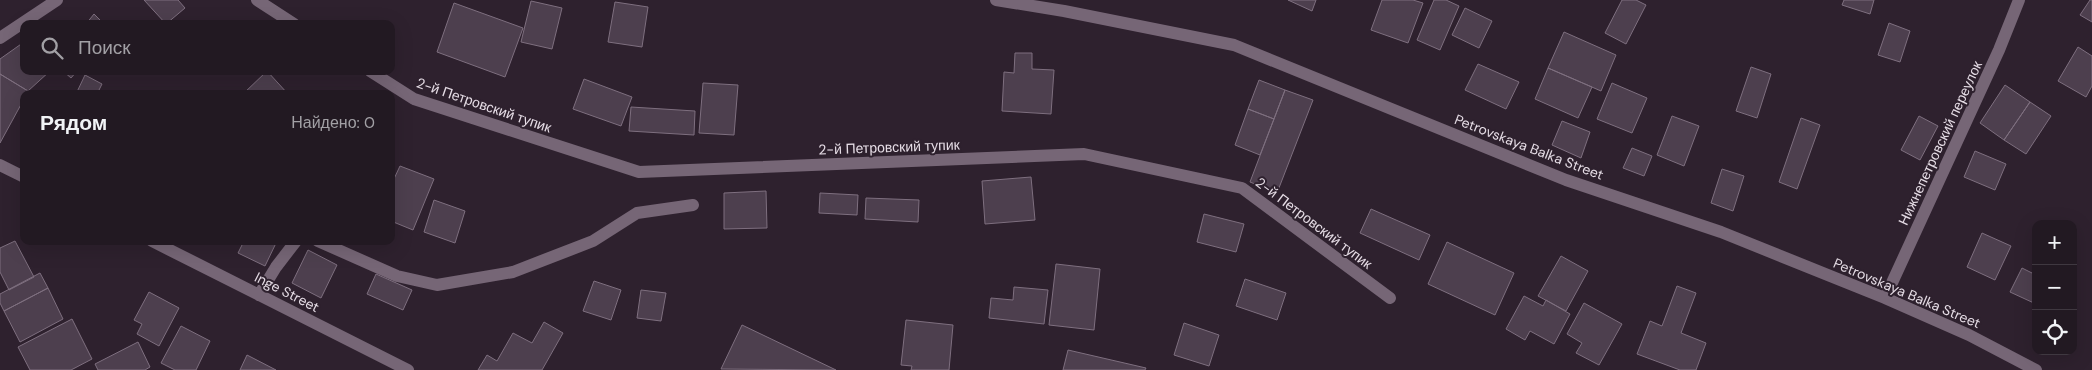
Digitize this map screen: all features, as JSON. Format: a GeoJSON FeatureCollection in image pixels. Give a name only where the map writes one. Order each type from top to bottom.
{"type":"FeatureCollection","features":[{"type":"Feature","properties":{"kind":"street"},"geometry":{"type":"LineString","coordinates":[[27,20],[57,0]]}},
{"type":"Feature","properties":{"kind":"street"},"geometry":{"type":"LineString","coordinates":[[257,0],[288,20]]}},
{"type":"Feature","properties":{"kind":"street","name":"Petrovskaya Balka Street"},"geometry":{"type":"LineString","coordinates":[[996,0],[1064,11],[1234,45],[1566,180],[1721,232],[1885,298],[1969,335],[2036,370]]}},
{"type":"Feature","properties":{"kind":"street","name":"Нижнепетровский переулок"},"geometry":{"type":"LineString","coordinates":[[1885,298],[1999,50],[2019,0]]}},
{"type":"Feature","properties":{"kind":"street"},"geometry":{"type":"LineString","coordinates":[[0,38],[20,25]]}},
{"type":"Feature","properties":{"kind":"street","name":"2-й Петровский тупик"},"geometry":{"type":"LineString","coordinates":[[376,75],[414,99],[639,172],[1084,154],[1242,188],[1390,298]]}},
{"type":"Feature","properties":{"kind":"street"},"geometry":{"type":"LineString","coordinates":[[0,165],[20,175]]}},
{"type":"Feature","properties":{"kind":"street"},"geometry":{"type":"LineString","coordinates":[[327,245],[398,276],[437,285],[514,272],[593,241],[637,212],[693,205]]}},
{"type":"Feature","properties":{"kind":"street","name":"Inge Street"},"geometry":{"type":"LineString","coordinates":[[160,245],[408,370]]}},
{"type":"Feature","properties":{"kind":"street"},"geometry":{"type":"LineString","coordinates":[[259,295],[276,267],[293,245]]}},
{"type":"Feature","properties":{"kind":"building"},"geometry":{"type":"Polygon","coordinates":[[[144,0],[178,0],[185,8],[171,20],[162,20],[144,0]]]}},
{"type":"Feature","properties":{"kind":"building"},"geometry":{"type":"Polygon","coordinates":[[[1288,0],[1316,0],[1312,11],[1288,0]]]}},
{"type":"Feature","properties":{"kind":"building"},"geometry":{"type":"Polygon","coordinates":[[[1382,0],[1413,0],[1423,3],[1408,43],[1371,30],[1382,0]]]}},
{"type":"Feature","properties":{"kind":"building"},"geometry":{"type":"Polygon","coordinates":[[[1434,0],[1446,0],[1459,6],[1440,50],[1417,40],[1434,0]]]}},
{"type":"Feature","properties":{"kind":"building"},"geometry":{"type":"Polygon","coordinates":[[[1622,0],[1636,0],[1646,5],[1626,44],[1605,33],[1622,0]]]}},
{"type":"Feature","properties":{"kind":"building"},"geometry":{"type":"Polygon","coordinates":[[[1844,0],[1874,0],[1870,14],[1842,5],[1844,0]]]}},
{"type":"Feature","properties":{"kind":"building"},"geometry":{"type":"Polygon","coordinates":[[[2090,0],[2092,0],[2092,22],[2080,15],[2090,0]]]}},
{"type":"Feature","properties":{"kind":"building"},"geometry":{"type":"Polygon","coordinates":[[[531,1],[562,8],[552,49],[521,42],[531,1]]]}},
{"type":"Feature","properties":{"kind":"building"},"geometry":{"type":"Polygon","coordinates":[[[615,2],[648,7],[642,47],[608,42],[615,2]]]}},
{"type":"Feature","properties":{"kind":"building"},"geometry":{"type":"Polygon","coordinates":[[[454,3],[523,28],[505,77],[437,52],[454,3]]]}},
{"type":"Feature","properties":{"kind":"building"},"geometry":{"type":"Polygon","coordinates":[[[1465,8],[1492,21],[1479,48],[1452,35],[1465,8]]]}},
{"type":"Feature","properties":{"kind":"building"},"geometry":{"type":"Polygon","coordinates":[[[94,14],[100,20],[89,20],[94,14]]]}},
{"type":"Feature","properties":{"kind":"building"},"geometry":{"type":"Polygon","coordinates":[[[1889,23],[1910,31],[1900,62],[1878,55],[1889,23]]]}},
{"type":"Feature","properties":{"kind":"building"},"geometry":{"type":"Polygon","coordinates":[[[1564,32],[1616,55],[1601,91],[1548,68],[1564,32]]]}},
{"type":"Feature","properties":{"kind":"building"},"geometry":{"type":"Polygon","coordinates":[[[20,45],[20,75],[46,75],[29,90],[26,90],[0,74],[0,59],[20,45]]]}},
{"type":"Feature","properties":{"kind":"building"},"geometry":{"type":"Polygon","coordinates":[[[2078,47],[2092,56],[2092,86],[2086,97],[2058,81],[2078,47]]]}},
{"type":"Feature","properties":{"kind":"building"},"geometry":{"type":"Polygon","coordinates":[[[1015,53],[1032,53],[1032,69],[1054,70],[1051,114],[1002,111],[1004,72],[1014,73],[1015,53]]]}},
{"type":"Feature","properties":{"kind":"building"},"geometry":{"type":"Polygon","coordinates":[[[1478,64],[1519,82],[1506,109],[1465,90],[1478,64]]]}},
{"type":"Feature","properties":{"kind":"building"},"geometry":{"type":"Polygon","coordinates":[[[1751,67],[1771,74],[1757,118],[1736,111],[1751,67]]]}},
{"type":"Feature","properties":{"kind":"building"},"geometry":{"type":"Polygon","coordinates":[[[1548,68],[1592,87],[1578,118],[1535,99],[1548,68]]]}},
{"type":"Feature","properties":{"kind":"building"},"geometry":{"type":"Polygon","coordinates":[[[0,74],[26,90],[20,90],[20,106],[0,143],[0,74]]]}},
{"type":"Feature","properties":{"kind":"building"},"geometry":{"type":"Polygon","coordinates":[[[85,75],[102,84],[99,90],[78,90],[85,75]]]}},
{"type":"Feature","properties":{"kind":"building"},"geometry":{"type":"Polygon","coordinates":[[[263,75],[271,75],[284,90],[247,90],[263,75]]]}},
{"type":"Feature","properties":{"kind":"building"},"geometry":{"type":"Polygon","coordinates":[[[584,79],[632,97],[621,126],[573,109],[584,79]]]}},
{"type":"Feature","properties":{"kind":"building"},"geometry":{"type":"Polygon","coordinates":[[[1259,80],[1285,90],[1274,119],[1248,109],[1259,80]]]}},
{"type":"Feature","properties":{"kind":"building"},"geometry":{"type":"Polygon","coordinates":[[[703,83],[738,85],[734,135],[699,133],[703,83]]]}},
{"type":"Feature","properties":{"kind":"building"},"geometry":{"type":"Polygon","coordinates":[[[1612,83],[1647,98],[1632,133],[1597,119],[1612,83]]]}},
{"type":"Feature","properties":{"kind":"building"},"geometry":{"type":"Polygon","coordinates":[[[2005,85],[2030,102],[2004,140],[1980,123],[2005,85]]]}},
{"type":"Feature","properties":{"kind":"building"},"geometry":{"type":"Polygon","coordinates":[[[1285,90],[1313,100],[1277,193],[1250,182],[1285,90]]]}},
{"type":"Feature","properties":{"kind":"building"},"geometry":{"type":"Polygon","coordinates":[[[2030,102],[2051,116],[2026,154],[2004,140],[2030,102]]]}},
{"type":"Feature","properties":{"kind":"building"},"geometry":{"type":"Polygon","coordinates":[[[631,107],[695,111],[694,135],[629,131],[631,107]]]}},
{"type":"Feature","properties":{"kind":"building"},"geometry":{"type":"Polygon","coordinates":[[[1248,109],[1274,119],[1260,155],[1235,145],[1248,109]]]}},
{"type":"Feature","properties":{"kind":"building"},"geometry":{"type":"Polygon","coordinates":[[[1672,116],[1699,126],[1684,166],[1657,155],[1672,116]]]}},
{"type":"Feature","properties":{"kind":"building"},"geometry":{"type":"Polygon","coordinates":[[[1919,116],[1938,126],[1920,160],[1901,150],[1919,116]]]}},
{"type":"Feature","properties":{"kind":"building"},"geometry":{"type":"Polygon","coordinates":[[[1801,118],[1820,125],[1797,189],[1779,182],[1801,118]]]}},
{"type":"Feature","properties":{"kind":"building"},"geometry":{"type":"Polygon","coordinates":[[[1562,121],[1590,132],[1581,158],[1552,145],[1562,121]]]}},
{"type":"Feature","properties":{"kind":"building"},"geometry":{"type":"Polygon","coordinates":[[[1632,148],[1652,156],[1644,176],[1623,168],[1632,148]]]}},
{"type":"Feature","properties":{"kind":"building"},"geometry":{"type":"Polygon","coordinates":[[[1975,151],[2006,164],[1995,190],[1964,177],[1975,151]]]}},
{"type":"Feature","properties":{"kind":"building"},"geometry":{"type":"Polygon","coordinates":[[[400,166],[434,179],[413,230],[395,223],[395,177],[400,166]]]}},
{"type":"Feature","properties":{"kind":"building"},"geometry":{"type":"Polygon","coordinates":[[[1722,169],[1744,176],[1733,211],[1711,203],[1722,169]]]}},
{"type":"Feature","properties":{"kind":"building"},"geometry":{"type":"Polygon","coordinates":[[[1031,177],[1035,220],[985,224],[982,181],[1031,177]]]}},
{"type":"Feature","properties":{"kind":"building"},"geometry":{"type":"Polygon","coordinates":[[[766,191],[767,228],[724,229],[724,193],[766,191]]]}},
{"type":"Feature","properties":{"kind":"building"},"geometry":{"type":"Polygon","coordinates":[[[820,193],[858,195],[857,215],[819,213],[820,193]]]}},
{"type":"Feature","properties":{"kind":"building"},"geometry":{"type":"Polygon","coordinates":[[[866,198],[919,200],[918,222],[865,219],[866,198]]]}},
{"type":"Feature","properties":{"kind":"building"},"geometry":{"type":"Polygon","coordinates":[[[434,200],[465,211],[455,243],[424,232],[434,200]]]}},
{"type":"Feature","properties":{"kind":"building"},"geometry":{"type":"Polygon","coordinates":[[[1371,209],[1430,235],[1419,260],[1360,233],[1371,209]]]}},
{"type":"Feature","properties":{"kind":"building"},"geometry":{"type":"Polygon","coordinates":[[[1204,214],[1244,224],[1236,252],[1197,242],[1204,214]]]}},
{"type":"Feature","properties":{"kind":"building"},"geometry":{"type":"Polygon","coordinates":[[[1982,233],[2011,246],[1995,280],[1967,267],[1982,233]]]}},
{"type":"Feature","properties":{"kind":"building"},"geometry":{"type":"Polygon","coordinates":[[[15,241],[34,277],[9,290],[0,272],[0,248],[15,241]]]}},
{"type":"Feature","properties":{"kind":"building"},"geometry":{"type":"Polygon","coordinates":[[[1447,242],[1514,273],[1495,315],[1428,284],[1447,242]]]}},
{"type":"Feature","properties":{"kind":"building"},"geometry":{"type":"Polygon","coordinates":[[[242,245],[275,245],[265,266],[238,253],[242,245]]]}},
{"type":"Feature","properties":{"kind":"building"},"geometry":{"type":"Polygon","coordinates":[[[308,250],[337,265],[321,298],[292,283],[308,250]]]}},
{"type":"Feature","properties":{"kind":"building"},"geometry":{"type":"Polygon","coordinates":[[[1561,256],[1588,271],[1566,311],[1538,296],[1561,256]]]}},
{"type":"Feature","properties":{"kind":"building"},"geometry":{"type":"Polygon","coordinates":[[[1056,264],[1100,269],[1094,330],[1049,325],[1056,264]]]}},
{"type":"Feature","properties":{"kind":"building"},"geometry":{"type":"Polygon","coordinates":[[[2022,268],[2032,273],[2032,302],[2010,292],[2022,268]]]}},
{"type":"Feature","properties":{"kind":"building"},"geometry":{"type":"Polygon","coordinates":[[[40,273],[48,288],[4,311],[0,303],[0,294],[40,273]]]}},
{"type":"Feature","properties":{"kind":"building"},"geometry":{"type":"Polygon","coordinates":[[[376,274],[412,290],[403,310],[367,294],[376,274]]]}},
{"type":"Feature","properties":{"kind":"building"},"geometry":{"type":"Polygon","coordinates":[[[1245,279],[1286,293],[1277,320],[1236,306],[1245,279]]]}},
{"type":"Feature","properties":{"kind":"building"},"geometry":{"type":"Polygon","coordinates":[[[594,281],[621,290],[611,320],[583,311],[594,281]]]}},
{"type":"Feature","properties":{"kind":"building"},"geometry":{"type":"Polygon","coordinates":[[[1677,286],[1696,293],[1681,333],[1706,343],[1696,370],[1680,370],[1637,354],[1650,321],[1662,326],[1677,286]]]}},
{"type":"Feature","properties":{"kind":"building"},"geometry":{"type":"Polygon","coordinates":[[[1014,287],[1048,290],[1044,324],[989,318],[991,298],[1013,300],[1014,287]]]}},
{"type":"Feature","properties":{"kind":"building"},"geometry":{"type":"Polygon","coordinates":[[[48,288],[63,319],[20,342],[4,311],[48,288]]]}},
{"type":"Feature","properties":{"kind":"building"},"geometry":{"type":"Polygon","coordinates":[[[641,290],[666,293],[661,321],[637,318],[641,290]]]}},
{"type":"Feature","properties":{"kind":"building"},"geometry":{"type":"Polygon","coordinates":[[[149,292],[179,308],[159,346],[137,334],[142,324],[134,320],[149,292]]]}},
{"type":"Feature","properties":{"kind":"building"},"geometry":{"type":"Polygon","coordinates":[[[1524,296],[1543,306],[1546,300],[1570,314],[1554,344],[1530,331],[1525,340],[1506,329],[1524,296]]]}},
{"type":"Feature","properties":{"kind":"building"},"geometry":{"type":"Polygon","coordinates":[[[1584,303],[1622,324],[1599,365],[1576,353],[1582,343],[1567,334],[1584,303]]]}},
{"type":"Feature","properties":{"kind":"building"},"geometry":{"type":"Polygon","coordinates":[[[72,319],[92,359],[71,370],[30,370],[18,347],[72,319]]]}},
{"type":"Feature","properties":{"kind":"building"},"geometry":{"type":"Polygon","coordinates":[[[906,320],[953,325],[949,370],[911,370],[912,366],[901,365],[906,320]]]}},
{"type":"Feature","properties":{"kind":"building"},"geometry":{"type":"Polygon","coordinates":[[[544,322],[563,333],[542,370],[478,370],[487,355],[497,361],[513,333],[532,343],[544,322]]]}},
{"type":"Feature","properties":{"kind":"building"},"geometry":{"type":"Polygon","coordinates":[[[1184,323],[1219,335],[1209,366],[1174,355],[1184,323]]]}},
{"type":"Feature","properties":{"kind":"building"},"geometry":{"type":"Polygon","coordinates":[[[742,325],[836,370],[721,369],[742,325]]]}},
{"type":"Feature","properties":{"kind":"building"},"geometry":{"type":"Polygon","coordinates":[[[181,326],[210,341],[196,370],[175,370],[161,363],[181,326]]]}},
{"type":"Feature","properties":{"kind":"building"},"geometry":{"type":"Polygon","coordinates":[[[138,342],[150,367],[145,370],[98,370],[95,364],[138,342]]]}},
{"type":"Feature","properties":{"kind":"building"},"geometry":{"type":"Polygon","coordinates":[[[1068,350],[1146,368],[1145,370],[1063,370],[1068,350]]]}},
{"type":"Feature","properties":{"kind":"building"},"geometry":{"type":"Polygon","coordinates":[[[247,355],[276,370],[240,370],[247,355]]]}}]}
